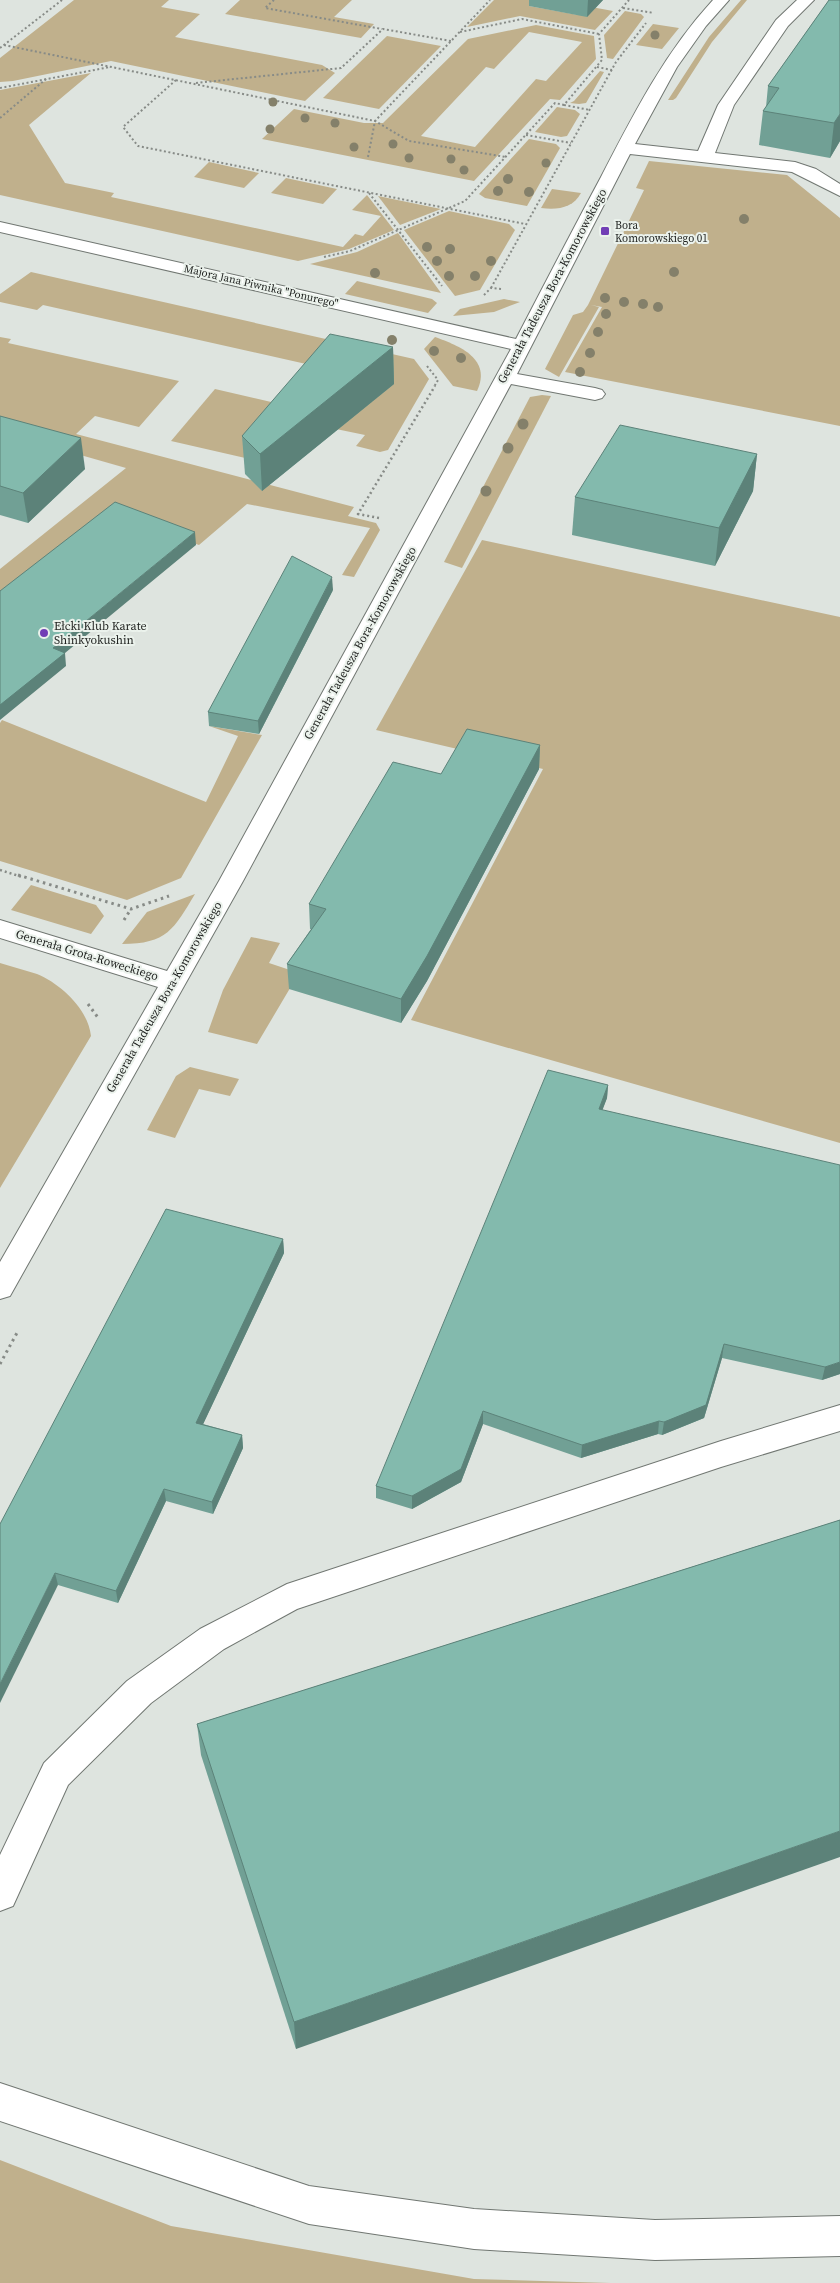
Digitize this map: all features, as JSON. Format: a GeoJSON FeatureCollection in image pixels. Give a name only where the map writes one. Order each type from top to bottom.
{"type":"FeatureCollection","features":[{"type":"Feature","properties":{"kind":"street","name":"Generała Tadeusza Bora-Komorowskiego"},"geometry":{"type":"LineString","coordinates":[[0,1288],[231,881],[522,346],[624,148],[669,67],[700,23],[721,0]]}},
{"type":"Feature","properties":{"kind":"street"},"geometry":{"type":"LineString","coordinates":[[704,158],[726,105],[782,23],[806,0]]}},
{"type":"Feature","properties":{"kind":"street"},"geometry":{"type":"LineString","coordinates":[[624,148],[794,167],[810,173],[840,191]]}},
{"type":"Feature","properties":{"kind":"street","name":"Majora Jana Piwnika \"Ponurego\""},"geometry":{"type":"LineString","coordinates":[[0,227],[522,346]]}},
{"type":"Feature","properties":{"kind":"street"},"geometry":{"type":"LineString","coordinates":[[504,377],[595,394]]}},
{"type":"Feature","properties":{"kind":"street","name":"Generała Grota-Roweckiego"},"geometry":{"type":"LineString","coordinates":[[0,929],[173,982]]}},
{"type":"Feature","properties":{"kind":"street"},"geometry":{"type":"LineString","coordinates":[[0,1894],[56,1774],[139,1692],[212,1639],[287,1598],[721,1454],[840,1418]]}},
{"type":"Feature","properties":{"kind":"street"},"geometry":{"type":"LineString","coordinates":[[0,2102],[309,2205],[474,2229],[646,2240],[840,2236]]}},
{"type":"Feature","properties":{"kind":"path"},"geometry":{"type":"LineString","coordinates":[[0,48],[62,0]]}},
{"type":"Feature","properties":{"kind":"path"},"geometry":{"type":"LineString","coordinates":[[274,0],[264,8],[451,41]]}},
{"type":"Feature","properties":{"kind":"path"},"geometry":{"type":"LineString","coordinates":[[368,157],[375,121],[490,0]]}},
{"type":"Feature","properties":{"kind":"path"},"geometry":{"type":"LineString","coordinates":[[564,105],[602,60],[599,34],[629,0]]}},
{"type":"Feature","properties":{"kind":"path"},"geometry":{"type":"LineString","coordinates":[[479,296],[487,294],[491,288],[612,70],[654,13],[623,8]]}},
{"type":"Feature","properties":{"kind":"path"},"geometry":{"type":"LineString","coordinates":[[459,32],[522,19],[599,34]]}},
{"type":"Feature","properties":{"kind":"path"},"geometry":{"type":"LineString","coordinates":[[193,84],[341,68],[383,29]]}},
{"type":"Feature","properties":{"kind":"path"},"geometry":{"type":"LineString","coordinates":[[4,45],[375,121],[409,141],[506,157]]}},
{"type":"Feature","properties":{"kind":"path"},"geometry":{"type":"LineString","coordinates":[[0,88],[112,67]]}},
{"type":"Feature","properties":{"kind":"path"},"geometry":{"type":"LineString","coordinates":[[596,67],[612,70]]}},
{"type":"Feature","properties":{"kind":"path"},"geometry":{"type":"LineString","coordinates":[[0,118],[46,78]]}},
{"type":"Feature","properties":{"kind":"path"},"geometry":{"type":"LineString","coordinates":[[176,80],[123,127],[138,146],[525,224]]}},
{"type":"Feature","properties":{"kind":"path"},"geometry":{"type":"LineString","coordinates":[[316,259],[350,251],[465,201],[555,103],[590,110]]}},
{"type":"Feature","properties":{"kind":"path"},"geometry":{"type":"LineString","coordinates":[[526,135],[571,143]]}},
{"type":"Feature","properties":{"kind":"path"},"geometry":{"type":"LineString","coordinates":[[369,192],[446,291]]}},
{"type":"Feature","properties":{"kind":"path"},"geometry":{"type":"LineString","coordinates":[[491,288],[548,296]]}},
{"type":"Feature","properties":{"kind":"path"},"geometry":{"type":"LineString","coordinates":[[383,519],[358,514],[438,380]]}},
{"type":"Feature","properties":{"kind":"path"},"geometry":{"type":"LineString","coordinates":[[0,870],[131,909],[173,894]]}},
{"type":"Feature","properties":{"kind":"shaded area"},"geometry":{"type":"Polygon","coordinates":[[[74,0],[169,0],[161,7],[200,14],[175,37],[322,65],[335,73],[305,101],[111,61],[0,82],[0,58],[74,0]]]}},
{"type":"Feature","properties":{"kind":"shaded area"},"geometry":{"type":"Polygon","coordinates":[[[240,0],[352,0],[334,17],[374,24],[361,38],[225,14],[240,0]]]}},
{"type":"Feature","properties":{"kind":"shaded area"},"geometry":{"type":"Polygon","coordinates":[[[494,0],[535,0],[529,6],[578,15],[586,6],[613,11],[595,30],[520,16],[467,27],[494,0]]]}},
{"type":"Feature","properties":{"kind":"shaded area"},"geometry":{"type":"Polygon","coordinates":[[[741,0],[747,0],[712,42],[676,98],[668,100],[709,37],[741,0]]]}},
{"type":"Feature","properties":{"kind":"shaded area"},"geometry":{"type":"Polygon","coordinates":[[[625,11],[641,14],[644,17],[613,59],[607,58],[604,35],[625,11]]]}},
{"type":"Feature","properties":{"kind":"shaded area"},"geometry":{"type":"Polygon","coordinates":[[[653,24],[679,28],[662,49],[636,45],[653,24]]]}},
{"type":"Feature","properties":{"kind":"shaded area"},"geometry":{"type":"Polygon","coordinates":[[[536,25],[594,36],[596,59],[560,100],[550,99],[474,181],[262,139],[294,109],[364,123],[383,123],[468,39],[536,25]],[[529,32],[494,69],[486,67],[421,136],[475,147],[536,79],[546,81],[582,42],[529,32]]]}},
{"type":"Feature","properties":{"kind":"shaded area"},"geometry":{"type":"Polygon","coordinates":[[[387,36],[441,46],[379,109],[323,98],[387,36]]]}},
{"type":"Feature","properties":{"kind":"shaded area"},"geometry":{"type":"Polygon","coordinates":[[[600,71],[604,72],[586,103],[570,103],[574,101],[600,71]]]}},
{"type":"Feature","properties":{"kind":"shaded area"},"geometry":{"type":"Polygon","coordinates":[[[91,73],[29,125],[65,183],[114,193],[111,197],[343,247],[355,234],[363,236],[381,216],[352,210],[367,195],[394,230],[349,249],[298,261],[0,195],[0,90],[91,73]]]}},
{"type":"Feature","properties":{"kind":"shaded area"},"geometry":{"type":"Polygon","coordinates":[[[557,107],[575,110],[580,114],[567,136],[561,137],[535,132],[557,107]]]}},
{"type":"Feature","properties":{"kind":"shaded area"},"geometry":{"type":"Polygon","coordinates":[[[529,139],[556,144],[560,148],[527,206],[485,198],[479,194],[529,139]]]}},
{"type":"Feature","properties":{"kind":"shaded area"},"geometry":{"type":"Polygon","coordinates":[[[649,161],[787,175],[840,218],[840,426],[565,372],[602,307],[591,305],[599,307],[559,377],[545,369],[573,315],[583,312],[588,305],[644,190],[636,188],[649,161]]]}},
{"type":"Feature","properties":{"kind":"shaded area"},"geometry":{"type":"Polygon","coordinates":[[[209,162],[259,173],[244,188],[194,177],[209,162]]]}},
{"type":"Feature","properties":{"kind":"shaded area"},"geometry":{"type":"Polygon","coordinates":[[[286,178],[337,189],[323,204],[271,193],[286,178]]]}},
{"type":"Feature","properties":{"kind":"shaded area"},"geometry":{"type":"Polygon","coordinates":[[[552,189],[581,193],[574,202],[564,207],[553,209],[541,208],[552,189]]]}},
{"type":"Feature","properties":{"kind":"shaded area"},"geometry":{"type":"Polygon","coordinates":[[[378,196],[441,209],[400,225],[378,196]]]}},
{"type":"Feature","properties":{"kind":"shaded area"},"geometry":{"type":"Polygon","coordinates":[[[449,211],[509,224],[515,230],[480,290],[455,296],[404,230],[449,211]]]}},
{"type":"Feature","properties":{"kind":"shaded area"},"geometry":{"type":"Polygon","coordinates":[[[398,233],[441,293],[310,264],[357,252],[398,233]]]}},
{"type":"Feature","properties":{"kind":"shaded area"},"geometry":{"type":"Polygon","coordinates":[[[31,272],[414,359],[429,379],[388,450],[380,452],[356,446],[365,435],[336,429],[386,382],[43,305],[37,310],[0,302],[0,294],[31,272]]]}},
{"type":"Feature","properties":{"kind":"shaded area"},"geometry":{"type":"Polygon","coordinates":[[[357,281],[432,299],[437,303],[428,313],[345,294],[357,281]]]}},
{"type":"Feature","properties":{"kind":"shaded area"},"geometry":{"type":"Polygon","coordinates":[[[504,299],[520,302],[494,312],[453,316],[460,309],[504,299]]]}},
{"type":"Feature","properties":{"kind":"shaded area"},"geometry":{"type":"Polygon","coordinates":[[[0,337],[11,339],[8,343],[179,381],[139,427],[95,416],[76,434],[354,507],[348,516],[376,523],[380,530],[354,577],[342,575],[370,528],[247,504],[199,545],[115,514],[0,603],[0,569],[126,468],[0,432],[0,337]]]}},
{"type":"Feature","properties":{"kind":"shaded area"},"geometry":{"type":"Polygon","coordinates":[[[435,337],[463,350],[477,362],[481,380],[477,391],[453,386],[424,349],[435,337]]]}},
{"type":"Feature","properties":{"kind":"shaded area"},"geometry":{"type":"Polygon","coordinates":[[[215,389],[297,408],[254,460],[171,441],[215,389]]]}},
{"type":"Feature","properties":{"kind":"shaded area"},"geometry":{"type":"Polygon","coordinates":[[[551,396],[462,568],[444,562],[530,397],[551,396]]]}},
{"type":"Feature","properties":{"kind":"shaded area"},"geometry":{"type":"Polygon","coordinates":[[[482,540],[840,617],[840,1143],[411,1020],[543,769],[376,730],[482,540]]]}},
{"type":"Feature","properties":{"kind":"shaded area"},"geometry":{"type":"Polygon","coordinates":[[[2,720],[206,802],[238,736],[209,726],[262,735],[181,878],[127,900],[0,861],[0,723],[2,720]]]}},
{"type":"Feature","properties":{"kind":"shaded area"},"geometry":{"type":"Polygon","coordinates":[[[31,885],[96,905],[104,916],[91,934],[11,910],[31,885]]]}},
{"type":"Feature","properties":{"kind":"shaded area"},"geometry":{"type":"Polygon","coordinates":[[[195,894],[181,917],[167,932],[149,941],[122,944],[147,912],[195,894]]]}},
{"type":"Feature","properties":{"kind":"shaded area"},"geometry":{"type":"Polygon","coordinates":[[[251,937],[280,943],[269,963],[299,973],[257,1044],[208,1032],[223,990],[251,937]]]}},
{"type":"Feature","properties":{"kind":"shaded area"},"geometry":{"type":"Polygon","coordinates":[[[0,963],[37,974],[64,991],[85,1016],[91,1036],[0,1188],[0,963]]]}},
{"type":"Feature","properties":{"kind":"shaded area"},"geometry":{"type":"Polygon","coordinates":[[[190,1067],[239,1079],[230,1096],[199,1089],[175,1138],[147,1130],[176,1076],[190,1067]]]}},
{"type":"Feature","properties":{"kind":"shaded area"},"geometry":{"type":"Polygon","coordinates":[[[0,2160],[171,2226],[474,2279],[611,2283],[0,2283],[0,2160]]]}},
{"type":"Feature","properties":{"kind":"building"},"geometry":{"type":"Polygon","coordinates":[[[829,0],[840,0],[840,114],[834,123],[763,111],[779,88],[768,86],[829,0]]]}},
{"type":"Feature","properties":{"kind":"building"},"geometry":{"type":"Polygon","coordinates":[[[330,334],[393,347],[260,454],[242,436],[330,334]]]}},
{"type":"Feature","properties":{"kind":"building"},"geometry":{"type":"Polygon","coordinates":[[[0,416],[81,438],[23,493],[0,486],[0,416]]]}},
{"type":"Feature","properties":{"kind":"building"},"geometry":{"type":"Polygon","coordinates":[[[620,425],[757,454],[719,528],[575,497],[620,425]]]}},
{"type":"Feature","properties":{"kind":"building","name":"Ełcki Klub Karate Shinkyokushin"},"geometry":{"type":"Polygon","coordinates":[[[115,502],[195,532],[53,648],[65,653],[0,705],[0,591],[115,502]]]}},
{"type":"Feature","properties":{"kind":"building"},"geometry":{"type":"Polygon","coordinates":[[[292,556],[332,577],[258,721],[208,712],[292,556]]]}},
{"type":"Feature","properties":{"kind":"building"},"geometry":{"type":"Polygon","coordinates":[[[467,729],[540,745],[427,956],[401,999],[287,964],[326,909],[309,904],[393,762],[441,774],[467,729]]]}},
{"type":"Feature","properties":{"kind":"building"},"geometry":{"type":"Polygon","coordinates":[[[548,1070],[608,1085],[599,1109],[840,1165],[840,1362],[825,1367],[724,1344],[706,1405],[664,1422],[659,1421],[582,1445],[483,1411],[461,1469],[412,1496],[376,1486],[548,1070]]]}},
{"type":"Feature","properties":{"kind":"building"},"geometry":{"type":"Polygon","coordinates":[[[166,1209],[283,1239],[196,1423],[242,1435],[212,1502],[164,1489],[116,1591],[55,1573],[0,1684],[0,1524],[166,1209]]]}},
{"type":"Feature","properties":{"kind":"building"},"geometry":{"type":"Polygon","coordinates":[[[840,1520],[840,1831],[294,2022],[197,1724],[840,1520]]]}},
{"type":"Feature","properties":{"kind":"place","name":"Bora Komorowskiego 01"},"geometry":{"type":"Point","coordinates":[605,231]}},
{"type":"Feature","properties":{"kind":"place","name":"Ełcki Klub Karate Shinkyokushin"},"geometry":{"type":"Point","coordinates":[44,633]}}]}
